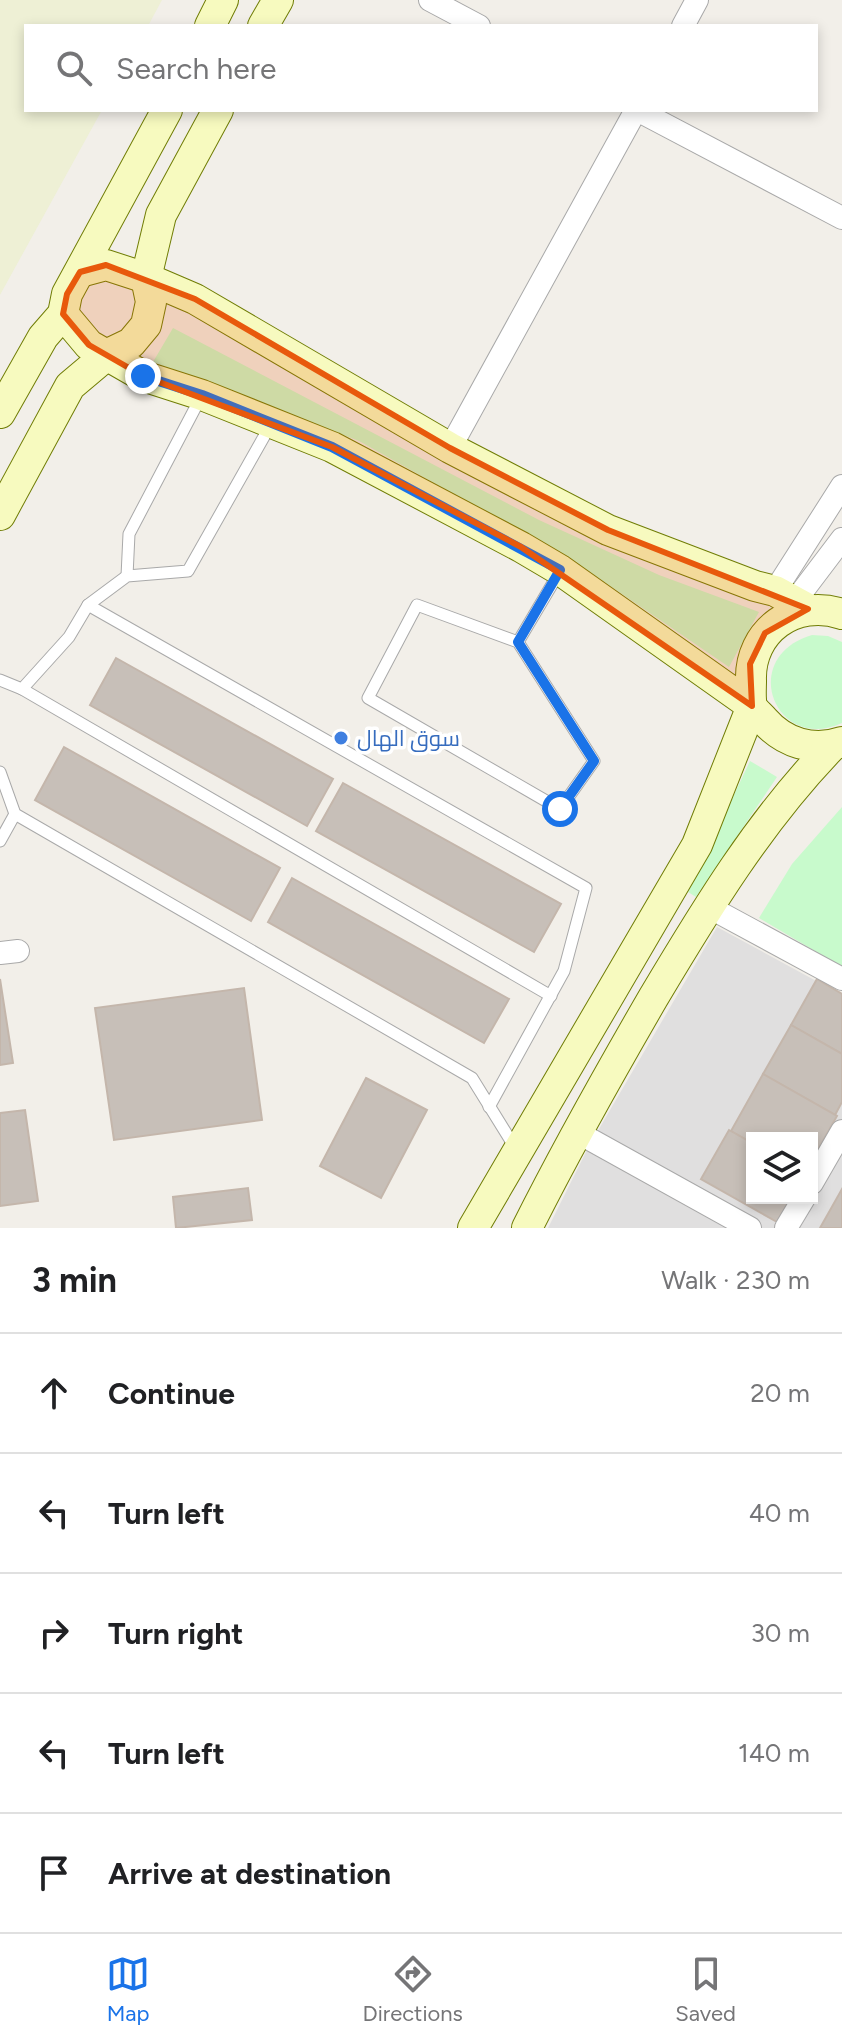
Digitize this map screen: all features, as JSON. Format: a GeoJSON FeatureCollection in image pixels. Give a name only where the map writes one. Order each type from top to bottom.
{"type":"FeatureCollection","features":[{"type":"Feature","properties":{"kind":"main road"},"geometry":{"type":"LineString","coordinates":[[211,24],[223,0]]}},
{"type":"Feature","properties":{"kind":"main road"},"geometry":{"type":"LineString","coordinates":[[264,24],[278,0]]}},
{"type":"Feature","properties":{"kind":"main road"},"geometry":{"type":"LineString","coordinates":[[0,413],[43,337],[63,314],[67,294],[166,112]]}},
{"type":"Feature","properties":{"kind":"main road"},"geometry":{"type":"LineString","coordinates":[[0,515],[70,386],[108,354],[131,343],[146,325],[151,302],[146,278],[161,215],[217,112]]}},
{"type":"Feature","properties":{"kind":"main road"},"geometry":{"type":"LineString","coordinates":[[80,272],[106,265],[195,299],[450,448],[608,530],[793,600],[842,614]]}},
{"type":"Feature","properties":{"kind":"main road"},"geometry":{"type":"LineString","coordinates":[[63,314],[89,345],[143,376],[202,395],[332,447],[560,570],[752,706],[774,731],[788,740],[815,747],[837,744]]}},
{"type":"Feature","properties":{"kind":"main road"},"geometry":{"type":"LineString","coordinates":[[473,1228],[697,845],[752,706],[750,664],[765,633],[784,618],[793,600]]}},
{"type":"Feature","properties":{"kind":"main road"},"geometry":{"type":"LineString","coordinates":[[527,1228],[575,1131],[707,906],[806,773],[837,744]]}},
{"type":"Feature","properties":{"kind":"street"},"geometry":{"type":"LineString","coordinates":[[430,0],[475,24]]}},
{"type":"Feature","properties":{"kind":"street"},"geometry":{"type":"LineString","coordinates":[[684,24],[697,0]]}},
{"type":"Feature","properties":{"kind":"street"},"geometry":{"type":"LineString","coordinates":[[450,448],[636,112]]}},
{"type":"Feature","properties":{"kind":"street"},"geometry":{"type":"LineString","coordinates":[[641,112],[842,218]]}},
{"type":"Feature","properties":{"kind":"street"},"geometry":{"type":"LineString","coordinates":[[793,600],[842,486]]}},
{"type":"Feature","properties":{"kind":"street"},"geometry":{"type":"LineString","coordinates":[[793,600],[842,539]]}},
{"type":"Feature","properties":{"kind":"street"},"geometry":{"type":"LineString","coordinates":[[707,906],[842,979]]}},
{"type":"Feature","properties":{"kind":"street"},"geometry":{"type":"LineString","coordinates":[[575,1131],[750,1228]]}},
{"type":"Feature","properties":{"kind":"street"},"geometry":{"type":"LineString","coordinates":[[818,1173],[842,1131]]}},
{"type":"Feature","properties":{"kind":"street"},"geometry":{"type":"LineString","coordinates":[[786,1228],[800,1204]]}},
{"type":"Feature","properties":{"kind":"lane"},"geometry":{"type":"LineString","coordinates":[[127,576],[129,534],[202,395]]}},
{"type":"Feature","properties":{"kind":"lane"},"geometry":{"type":"LineString","coordinates":[[22,689],[69,637],[88,605],[127,576],[188,571],[271,424]]}},
{"type":"Feature","properties":{"kind":"lane"},"geometry":{"type":"LineString","coordinates":[[518,642],[560,570]]}},
{"type":"Feature","properties":{"kind":"lane"},"geometry":{"type":"LineString","coordinates":[[88,605],[586,888],[564,971],[489,1107]]}},
{"type":"Feature","properties":{"kind":"lane"},"geometry":{"type":"LineString","coordinates":[[417,605],[518,642],[594,761],[560,809],[368,698],[417,605]]}},
{"type":"Feature","properties":{"kind":"lane"},"geometry":{"type":"LineString","coordinates":[[0,680],[22,689],[551,996]]}},
{"type":"Feature","properties":{"kind":"lane"},"geometry":{"type":"LineString","coordinates":[[0,772],[15,814],[472,1078],[517,1152]]}},
{"type":"Feature","properties":{"kind":"lane"},"geometry":{"type":"LineString","coordinates":[[0,841],[15,814]]}},
{"type":"Feature","properties":{"kind":"highlighted area"},"geometry":{"type":"Polygon","coordinates":[[[106,265],[195,299],[450,448],[608,530],[808,609],[765,633],[750,664],[752,706],[521,547],[332,447],[143,376],[89,345],[63,314],[67,294],[80,272],[106,265]]]}},
{"type":"Feature","properties":{"kind":"shaded area"},"geometry":{"type":"Polygon","coordinates":[[[717,927],[842,995],[842,1228],[548,1228],[589,1146],[717,927]]]}},
{"type":"Feature","properties":{"kind":"green space"},"geometry":{"type":"Polygon","coordinates":[[[0,0],[162,0],[149,24],[24,24],[24,112],[101,112],[0,295],[0,0]]]}},
{"type":"Feature","properties":{"kind":"green space"},"geometry":{"type":"Polygon","coordinates":[[[173,328],[539,520],[659,575],[759,612],[729,667],[575,562],[359,441],[153,362],[173,328]]]}},
{"type":"Feature","properties":{"kind":"green space"},"geometry":{"type":"Polygon","coordinates":[[[812,635],[828,636],[842,642],[842,723],[818,729],[798,725],[783,715],[774,699],[771,681],[776,662],[789,646],[812,635]]]}},
{"type":"Feature","properties":{"kind":"green space"},"geometry":{"type":"Polygon","coordinates":[[[750,761],[777,777],[696,897],[688,892],[750,761]]]}},
{"type":"Feature","properties":{"kind":"green space"},"geometry":{"type":"Polygon","coordinates":[[[842,807],[842,967],[759,918],[792,864],[842,807]]]}},
{"type":"Feature","properties":{"kind":"building"},"geometry":{"type":"Polygon","coordinates":[[[116,658],[333,779],[307,826],[90,705],[116,658]]]}},
{"type":"Feature","properties":{"kind":"building"},"geometry":{"type":"Polygon","coordinates":[[[64,747],[280,868],[251,921],[35,800],[64,747]]]}},
{"type":"Feature","properties":{"kind":"building"},"geometry":{"type":"Polygon","coordinates":[[[343,783],[561,904],[534,952],[316,831],[343,783]]]}},
{"type":"Feature","properties":{"kind":"building"},"geometry":{"type":"Polygon","coordinates":[[[292,878],[509,999],[484,1043],[268,922],[292,878]]]}},
{"type":"Feature","properties":{"kind":"building"},"geometry":{"type":"Polygon","coordinates":[[[0,979],[13,1063],[0,1065],[0,979]]]}},
{"type":"Feature","properties":{"kind":"building"},"geometry":{"type":"Polygon","coordinates":[[[817,979],[842,994],[842,1054],[791,1025],[817,979]]]}},
{"type":"Feature","properties":{"kind":"building"},"geometry":{"type":"Polygon","coordinates":[[[244,988],[262,1120],[114,1140],[95,1008],[244,988]]]}},
{"type":"Feature","properties":{"kind":"building"},"geometry":{"type":"Polygon","coordinates":[[[791,1025],[842,1054],[842,1102],[835,1115],[763,1074],[791,1025]]]}},
{"type":"Feature","properties":{"kind":"building"},"geometry":{"type":"Polygon","coordinates":[[[763,1074],[837,1116],[818,1149],[818,1132],[746,1132],[746,1140],[731,1131],[763,1074]]]}},
{"type":"Feature","properties":{"kind":"building"},"geometry":{"type":"Polygon","coordinates":[[[366,1078],[427,1110],[381,1198],[320,1166],[366,1078]]]}},
{"type":"Feature","properties":{"kind":"building"},"geometry":{"type":"Polygon","coordinates":[[[25,1110],[38,1201],[0,1206],[0,1113],[25,1110]]]}},
{"type":"Feature","properties":{"kind":"building"},"geometry":{"type":"Polygon","coordinates":[[[729,1130],[746,1140],[746,1204],[788,1204],[777,1222],[701,1179],[729,1130]]]}},
{"type":"Feature","properties":{"kind":"building"},"geometry":{"type":"Polygon","coordinates":[[[248,1188],[252,1220],[176,1228],[173,1197],[248,1188]]]}},
{"type":"Feature","properties":{"kind":"building"},"geometry":{"type":"Polygon","coordinates":[[[842,1189],[842,1228],[820,1228],[842,1189]]]}},
{"type":"Feature","properties":{"kind":"place","name":"سوق الهال"},"geometry":{"type":"Point","coordinates":[341,738]}},
{"type":"Feature","properties":{"kind":"route"},"geometry":{"type":"LineString","coordinates":[[143,376],[202,395],[332,447],[560,570],[518,642],[594,761],[560,809]]}}]}
